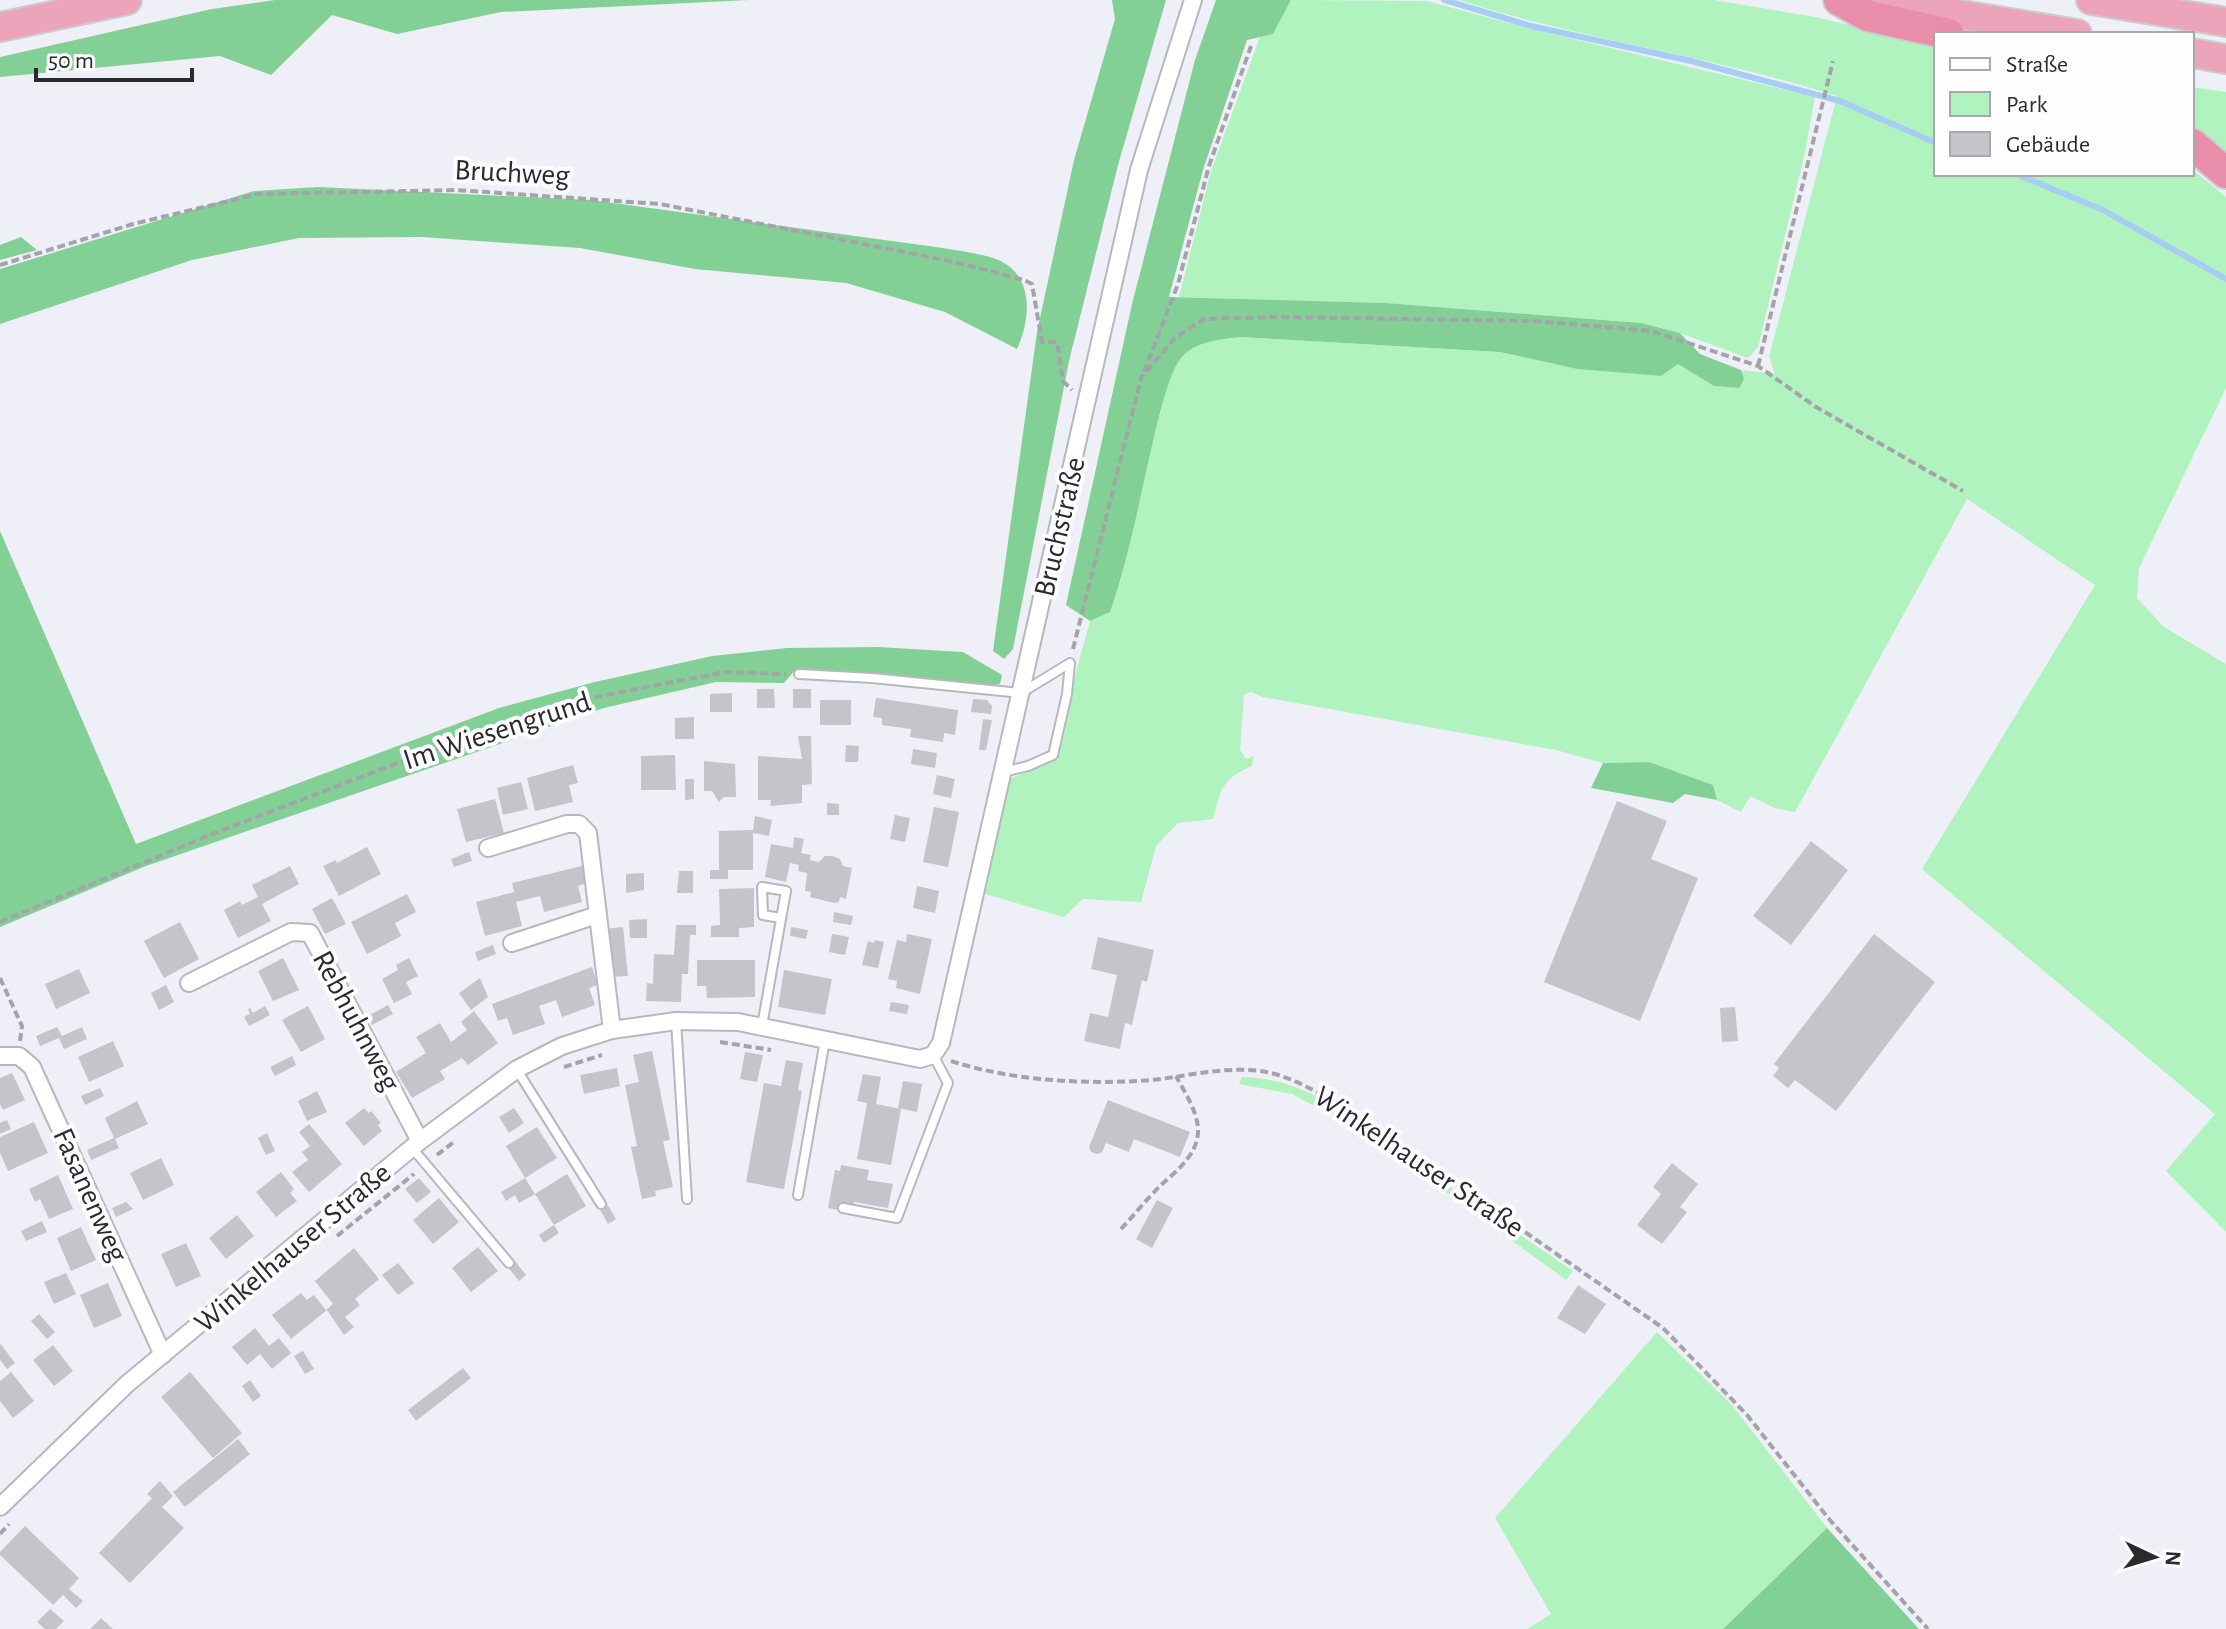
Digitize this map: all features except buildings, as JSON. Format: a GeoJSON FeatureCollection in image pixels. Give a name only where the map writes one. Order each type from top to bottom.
{"type":"FeatureCollection","features":[{"type":"Feature","properties":{"kind":"highway"},"geometry":{"type":"LineString","coordinates":[[0,27],[127,0]]}},
{"type":"Feature","properties":{"kind":"highway"},"geometry":{"type":"LineString","coordinates":[[1839,0],[1868,16],[1940,32]]}},
{"type":"Feature","properties":{"kind":"highway"},"geometry":{"type":"LineString","coordinates":[[1871,0],[2065,32]]}},
{"type":"Feature","properties":{"kind":"highway"},"geometry":{"type":"LineString","coordinates":[[2091,0],[2226,22]]}},
{"type":"Feature","properties":{"kind":"highway"},"geometry":{"type":"LineString","coordinates":[[2194,53],[2226,59]]}},
{"type":"Feature","properties":{"kind":"highway"},"geometry":{"type":"LineString","coordinates":[[2194,146],[2226,173]]}},
{"type":"Feature","properties":{"kind":"street","name":"Bruchstraße"},"geometry":{"type":"LineString","coordinates":[[933,1055],[941,1043],[1139,170],[1193,0]]}},
{"type":"Feature","properties":{"kind":"street"},"geometry":{"type":"LineString","coordinates":[[488,848],[567,824],[579,824],[588,833],[612,1030]]}},
{"type":"Feature","properties":{"kind":"street"},"geometry":{"type":"LineString","coordinates":[[512,943],[597,915]]}},
{"type":"Feature","properties":{"kind":"street","name":"Rebhuhnweg"},"geometry":{"type":"LineString","coordinates":[[189,983],[291,932],[310,933],[417,1145]]}},
{"type":"Feature","properties":{"kind":"street","name":"Winkelhauser Straße"},"geometry":{"type":"LineString","coordinates":[[0,1507],[127,1384],[417,1145],[517,1069],[562,1046],[612,1030],[676,1021],[738,1022],[920,1059],[933,1055]]}},
{"type":"Feature","properties":{"kind":"street"},"geometry":{"type":"LineString","coordinates":[[0,1056],[19,1056]]}},
{"type":"Feature","properties":{"kind":"street","name":"Fasanenweg"},"geometry":{"type":"LineString","coordinates":[[19,1056],[32,1067],[163,1355]]}},
{"type":"Feature","properties":{"kind":"lane"},"geometry":{"type":"LineString","coordinates":[[799,674],[1021,693],[1070,663]]}},
{"type":"Feature","properties":{"kind":"lane"},"geometry":{"type":"LineString","coordinates":[[1002,772],[1028,766],[1053,755],[1067,694],[1070,663]]}},
{"type":"Feature","properties":{"kind":"lane"},"geometry":{"type":"LineString","coordinates":[[762,1027],[781,918]]}},
{"type":"Feature","properties":{"kind":"lane"},"geometry":{"type":"LineString","coordinates":[[676,1021],[687,1199]]}},
{"type":"Feature","properties":{"kind":"lane"},"geometry":{"type":"LineString","coordinates":[[798,1195],[825,1040]]}},
{"type":"Feature","properties":{"kind":"lane"},"geometry":{"type":"LineString","coordinates":[[843,1208],[897,1218],[948,1083],[933,1055]]}},
{"type":"Feature","properties":{"kind":"lane"},"geometry":{"type":"LineString","coordinates":[[517,1069],[601,1204]]}},
{"type":"Feature","properties":{"kind":"lane"},"geometry":{"type":"LineString","coordinates":[[417,1145],[426,1165],[509,1263]]}},
{"type":"Feature","properties":{"kind":"path"},"geometry":{"type":"LineString","coordinates":[[1070,663],[1141,378],[1178,284],[1209,166],[1251,46]]}},
{"type":"Feature","properties":{"kind":"path"},"geometry":{"type":"LineString","coordinates":[[1758,366],[1833,61]]}},
{"type":"Feature","properties":{"kind":"path","name":"Bruchweg"},"geometry":{"type":"LineString","coordinates":[[0,265],[133,224],[258,194],[456,190],[660,204],[955,262],[1024,280],[1032,284],[1036,296],[1042,342],[1057,342],[1063,381],[1089,400]]}},
{"type":"Feature","properties":{"kind":"path"},"geometry":{"type":"LineString","coordinates":[[1141,378],[1175,338],[1204,319],[1281,317],[1535,321],[1652,331],[1758,366],[1816,407],[1963,491]]}},
{"type":"Feature","properties":{"kind":"path","name":"Im Wiesengrund"},"geometry":{"type":"LineString","coordinates":[[0,922],[220,831],[424,753],[601,696],[725,672],[799,674]]}},
{"type":"Feature","properties":{"kind":"path"},"geometry":{"type":"LineString","coordinates":[[0,978],[22,1026],[19,1056]]}},
{"type":"Feature","properties":{"kind":"path"},"geometry":{"type":"LineString","coordinates":[[677,1041],[715,1041],[783,1052]]}},
{"type":"Feature","properties":{"kind":"path"},"geometry":{"type":"LineString","coordinates":[[563,1068],[603,1054]]}},
{"type":"Feature","properties":{"kind":"path","name":"Winkelhauser Straße"},"geometry":{"type":"LineString","coordinates":[[933,1055],[974,1069],[1033,1079],[1139,1081],[1219,1070],[1268,1073],[1296,1081],[1348,1109],[1663,1328],[1747,1415],[1829,1519],[1928,1629]]}},
{"type":"Feature","properties":{"kind":"path"},"geometry":{"type":"LineString","coordinates":[[1121,1229],[1158,1188],[1182,1168],[1192,1150],[1198,1130],[1195,1114],[1176,1076]]}},
{"type":"Feature","properties":{"kind":"path"},"geometry":{"type":"LineString","coordinates":[[330,1242],[457,1138]]}},
{"type":"Feature","properties":{"kind":"path"},"geometry":{"type":"LineString","coordinates":[[0,1534],[17,1516]]}},
{"type":"Feature","properties":{"kind":"green space"},"geometry":{"type":"Polygon","coordinates":[[[275,0],[749,0],[501,12],[397,34],[332,15],[271,75],[220,56],[0,77],[0,57],[212,9],[275,0]]]}},
{"type":"Feature","properties":{"kind":"green space"},"geometry":{"type":"Polygon","coordinates":[[[1112,0],[1166,0],[1118,165],[1069,361],[1013,649],[1004,659],[993,651],[1037,332],[1074,160],[1115,19],[1112,0]]]}},
{"type":"Feature","properties":{"kind":"green space"},"geometry":{"type":"Polygon","coordinates":[[[1216,0],[1291,0],[1273,34],[1247,40],[1203,170],[1169,297],[1386,303],[1641,323],[1680,333],[1700,354],[1741,370],[1744,379],[1739,388],[1714,386],[1678,364],[1661,376],[1577,369],[1500,352],[1240,337],[1206,343],[1184,354],[1168,387],[1110,612],[1090,621],[1066,605],[1132,304],[1195,60],[1216,0]]]}},
{"type":"Feature","properties":{"kind":"green space"},"geometry":{"type":"Polygon","coordinates":[[[1291,0],[1427,1],[1815,97],[1804,157],[1758,347],[1748,358],[1680,333],[1641,323],[1386,303],[1179,297],[1211,171],[1260,37],[1273,34],[1291,0]]]}},
{"type":"Feature","properties":{"kind":"green space"},"geometry":{"type":"Polygon","coordinates":[[[1459,0],[1714,0],[1810,16],[1934,45],[1934,176],[2194,176],[2194,171],[2226,197],[2226,388],[2139,568],[2137,598],[2164,627],[2226,664],[2226,1232],[2166,1171],[2215,1114],[1922,869],[2095,585],[1967,499],[1795,812],[1775,808],[1750,796],[1741,812],[1717,800],[1713,785],[1649,762],[1603,763],[1556,750],[1263,697],[1251,692],[1244,695],[1240,750],[1246,759],[1254,756],[1252,766],[1234,775],[1224,786],[1213,819],[1178,823],[1156,846],[1141,902],[1083,899],[1064,917],[985,894],[1010,779],[1056,758],[1090,621],[1110,611],[1129,547],[1164,398],[1175,368],[1191,349],[1240,337],[1500,352],[1577,369],[1661,376],[1678,364],[1714,386],[1738,388],[1744,379],[1741,370],[1775,374],[1769,357],[1837,96],[1743,70],[1459,0]]]}},
{"type":"Feature","properties":{"kind":"green space"},"geometry":{"type":"Polygon","coordinates":[[[2194,87],[2226,92],[2226,160],[2194,134],[2194,87]]]}},
{"type":"Feature","properties":{"kind":"green space"},"geometry":{"type":"Polygon","coordinates":[[[318,187],[591,200],[974,253],[1006,264],[1016,273],[1026,296],[1025,323],[1017,349],[945,312],[846,283],[695,269],[580,248],[422,237],[299,238],[192,260],[0,324],[0,269],[254,191],[318,187]]]}},
{"type":"Feature","properties":{"kind":"green space"},"geometry":{"type":"Polygon","coordinates":[[[21,237],[37,250],[0,260],[0,245],[21,237]]]}},
{"type":"Feature","properties":{"kind":"green space"},"geometry":{"type":"Polygon","coordinates":[[[0,531],[136,844],[499,708],[595,682],[712,656],[787,648],[878,647],[963,652],[1002,675],[1000,684],[989,686],[796,669],[784,683],[716,682],[604,708],[146,866],[0,927],[0,531]]]}},
{"type":"Feature","properties":{"kind":"green space"},"geometry":{"type":"Polygon","coordinates":[[[1649,762],[1713,785],[1717,800],[1685,794],[1673,803],[1591,788],[1603,763],[1649,762]]]}},
{"type":"Feature","properties":{"kind":"green space"},"geometry":{"type":"Polygon","coordinates":[[[1242,1077],[1270,1080],[1323,1099],[1573,1271],[1566,1280],[1394,1154],[1339,1119],[1292,1094],[1239,1084],[1242,1077]]]}},
{"type":"Feature","properties":{"kind":"green space"},"geometry":{"type":"Polygon","coordinates":[[[1657,1332],[1732,1405],[1827,1528],[1723,1629],[1527,1629],[1551,1614],[1495,1518],[1657,1332]]]}},
{"type":"Feature","properties":{"kind":"green space"},"geometry":{"type":"Polygon","coordinates":[[[1827,1528],[1919,1629],[1723,1629],[1827,1528]]]}},
{"type":"Feature","properties":{"kind":"waterway"},"geometry":{"type":"LineString","coordinates":[[1444,0],[1531,26],[1691,61],[1840,101],[1934,142]]}},
{"type":"Feature","properties":{"kind":"waterway"},"geometry":{"type":"LineString","coordinates":[[2021,176],[2103,210],[2226,279]]}}]}
